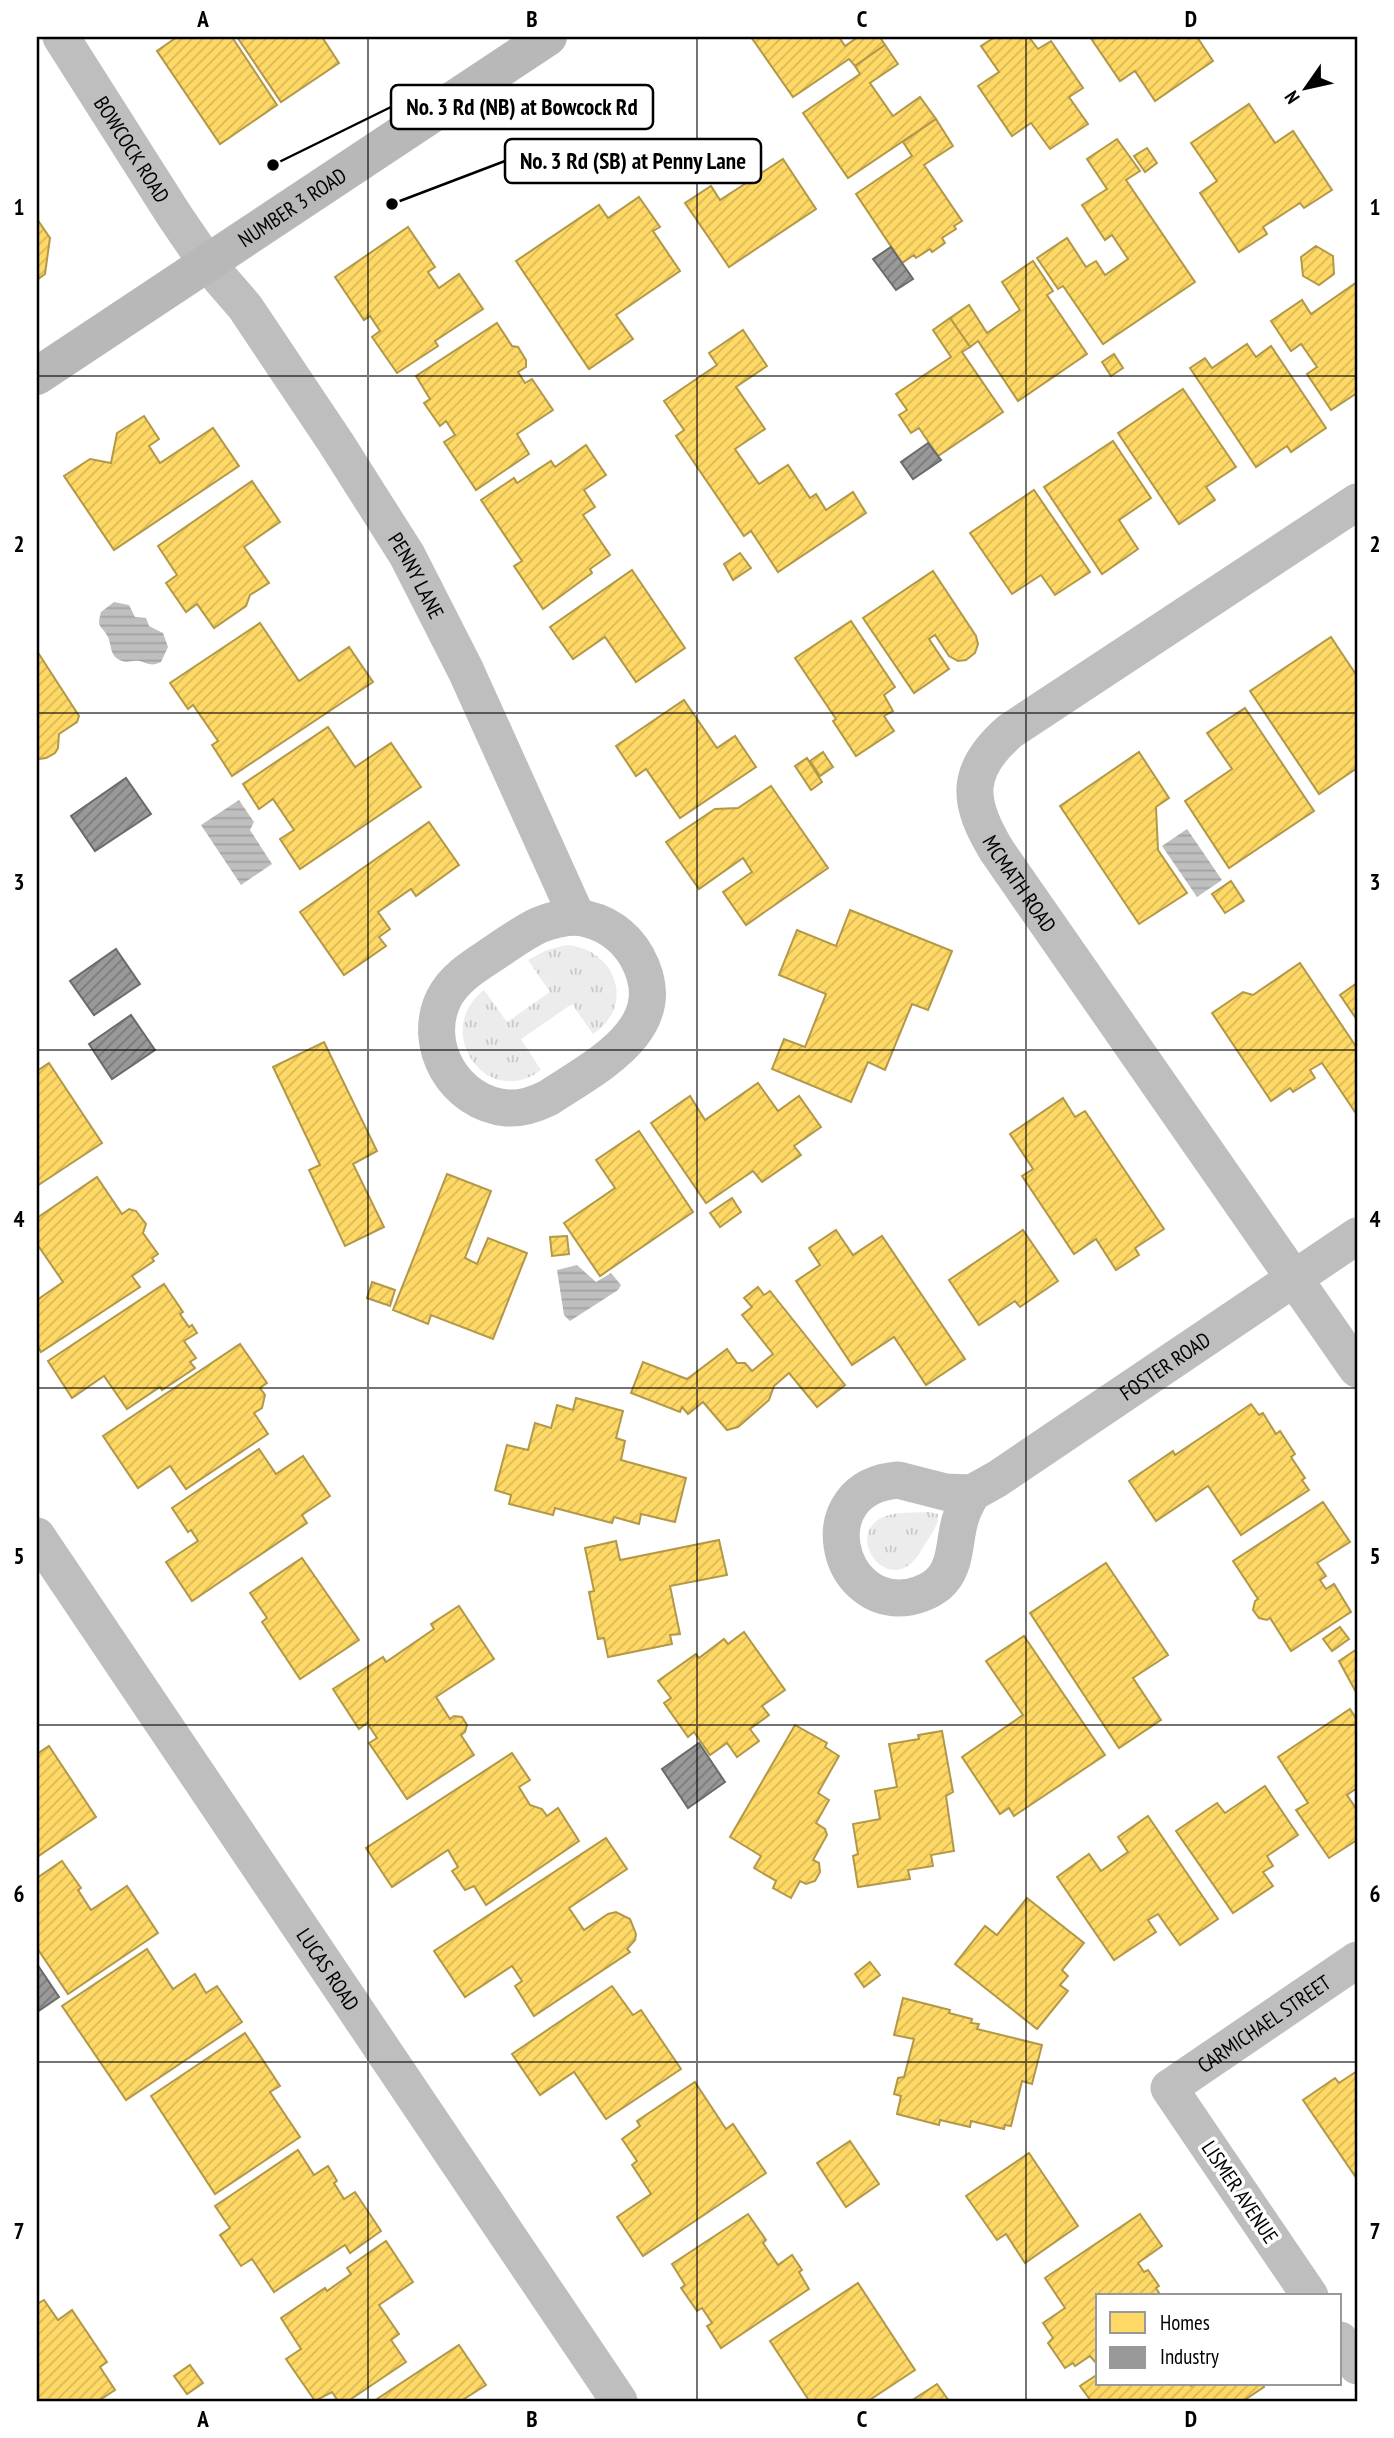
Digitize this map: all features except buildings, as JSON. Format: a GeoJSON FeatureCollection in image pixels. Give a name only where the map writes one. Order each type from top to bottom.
{"type":"FeatureCollection","features":[{"type":"Feature","properties":{"kind":"main road","name":"NUMBER 3 ROAD"},"geometry":{"type":"LineString","coordinates":[[37,376],[548,37]]}},
{"type":"Feature","properties":{"kind":"street","name":"BOWCOCK ROAD"},"geometry":{"type":"LineString","coordinates":[[61,37],[206,262]]}},
{"type":"Feature","properties":{"kind":"street","name":"PENNY LANE"},"geometry":{"type":"LineString","coordinates":[[206,262],[245,307],[343,453],[407,555],[466,671],[577,917]]}},
{"type":"Feature","properties":{"kind":"street","name":"MCMATH ROAD"},"geometry":{"type":"LineString","coordinates":[[1357,502],[1010,731],[982,762],[975,785],[978,818],[997,851],[1357,1369]]}},
{"type":"Feature","properties":{"kind":"street"},"geometry":{"type":"LineString","coordinates":[[577,917],[602,923],[615,931],[625,940],[640,964],[647,991],[643,1017],[637,1029],[620,1050],[536,1104],[508,1108],[468,1094],[449,1074],[438,1048],[438,1021],[445,996],[463,974],[535,926],[556,919],[577,917]]}},
{"type":"Feature","properties":{"kind":"street","name":"FOSTER ROAD"},"geometry":{"type":"LineString","coordinates":[[972,1493],[997,1479],[1357,1236]]}},
{"type":"Feature","properties":{"kind":"street","name":"LUCAS ROAD"},"geometry":{"type":"LineString","coordinates":[[37,1536],[620,2401]]}},
{"type":"Feature","properties":{"kind":"street","name":"CARMICHAEL STREET"},"geometry":{"type":"LineString","coordinates":[[1169,2088],[1357,1960]]}},
{"type":"Feature","properties":{"kind":"street","name":"LISMER AVENUE"},"geometry":{"type":"LineString","coordinates":[[1169,2088],[1309,2294]]}},
{"type":"Feature","properties":{"kind":"street"},"geometry":{"type":"LineString","coordinates":[[1342,2343],[1357,2366]]}},
{"type":"Feature","properties":{"kind":"green space"},"geometry":{"type":"Polygon","coordinates":[[[566,945],[583,948],[597,956],[608,967],[617,994],[614,1008],[606,1022],[593,1034],[572,1004],[521,1039],[541,1070],[521,1080],[502,1081],[485,1074],[472,1061],[465,1044],[463,1026],[469,1007],[484,990],[507,1022],[550,992],[528,960],[547,950],[566,945]]]}},
{"type":"Feature","properties":{"kind":"green space"},"geometry":{"type":"Polygon","coordinates":[[[892,1514],[938,1514],[937,1522],[914,1561],[898,1570],[879,1564],[868,1546],[872,1526],[881,1518],[892,1514]]]}},
{"type":"Feature","properties":{"kind":"shaded area"},"geometry":{"type":"Polygon","coordinates":[[[114,602],[129,605],[135,617],[146,618],[149,626],[163,633],[168,647],[161,662],[124,662],[115,656],[99,621],[101,612],[114,602]]]}},
{"type":"Feature","properties":{"kind":"shaded area"},"geometry":{"type":"Polygon","coordinates":[[[239,800],[254,822],[250,830],[272,864],[241,885],[201,825],[239,800]]]}},
{"type":"Feature","properties":{"kind":"shaded area"},"geometry":{"type":"Polygon","coordinates":[[[1187,829],[1222,880],[1197,897],[1162,846],[1187,829]]]}},
{"type":"Feature","properties":{"kind":"shaded area"},"geometry":{"type":"Polygon","coordinates":[[[577,1265],[596,1282],[611,1273],[621,1285],[618,1290],[570,1321],[564,1315],[557,1270],[577,1265]]]}},
{"type":"Feature","properties":{"kind":"place","name":"No. 3 Rd (NB) at Bowcock Rd"},"geometry":{"type":"Point","coordinates":[273,165]}},
{"type":"Feature","properties":{"kind":"place","name":"No. 3 Rd (SB) at Penny Lane"},"geometry":{"type":"Point","coordinates":[392,204]}}]}
